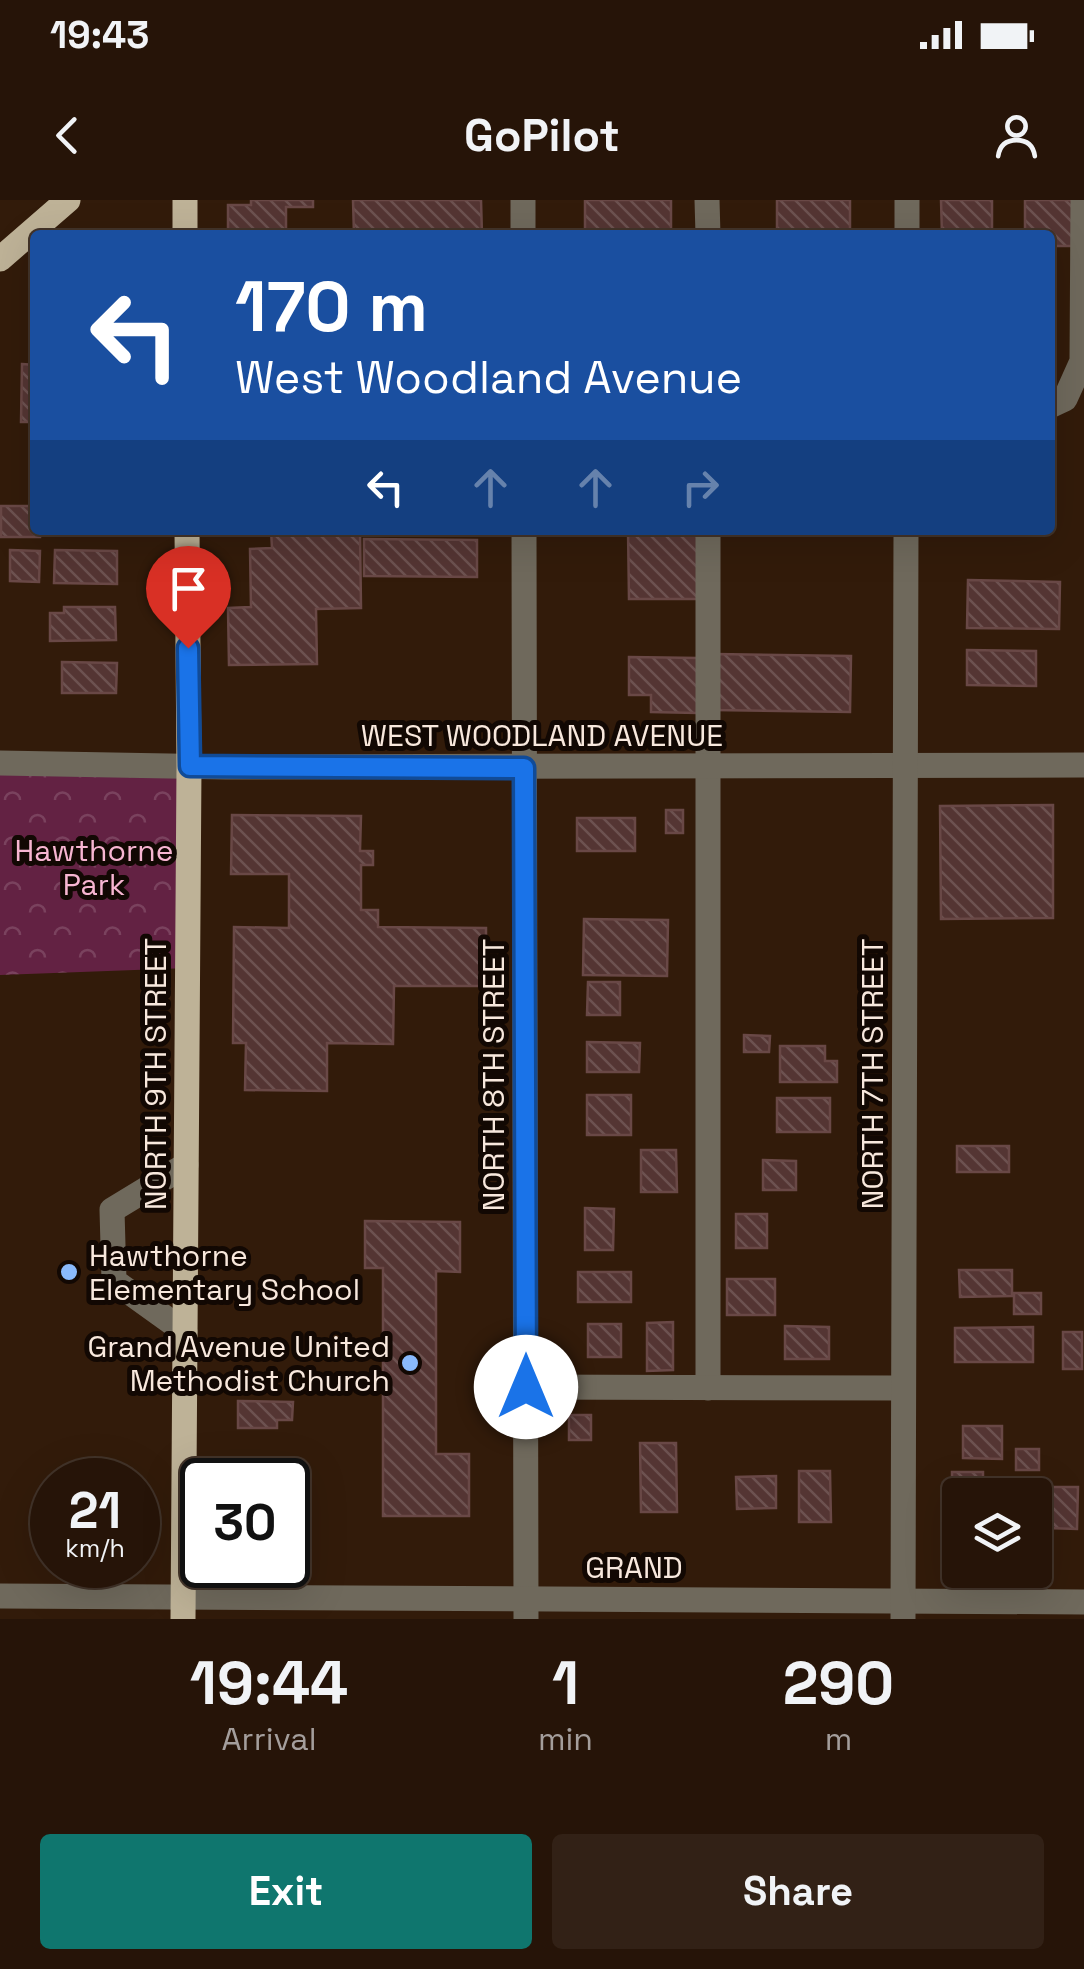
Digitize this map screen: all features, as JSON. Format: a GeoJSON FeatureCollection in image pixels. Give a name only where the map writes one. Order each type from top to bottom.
{"type":"FeatureCollection","features":[{"type":"Feature","properties":{"kind":"main road"},"geometry":{"type":"LineString","coordinates":[[41,230],[68,200]]}},
{"type":"Feature","properties":{"kind":"main road"},"geometry":{"type":"LineString","coordinates":[[185,200],[185,230]]}},
{"type":"Feature","properties":{"kind":"main road"},"geometry":{"type":"LineString","coordinates":[[0,259],[30,243]]}},
{"type":"Feature","properties":{"kind":"main road","name":"NORTH 9TH STREET"},"geometry":{"type":"LineString","coordinates":[[183,1608],[190,766],[188,535]]}},
{"type":"Feature","properties":{"kind":"street"},"geometry":{"type":"LineString","coordinates":[[523,200],[523,230]]}},
{"type":"Feature","properties":{"kind":"street"},"geometry":{"type":"LineString","coordinates":[[708,200],[708,230]]}},
{"type":"Feature","properties":{"kind":"street"},"geometry":{"type":"LineString","coordinates":[[907,200],[907,230]]}},
{"type":"Feature","properties":{"kind":"street"},"geometry":{"type":"LineString","coordinates":[[1055,404],[1065,399],[1082,362],[1083,200]]}},
{"type":"Feature","properties":{"kind":"street","name":"NORTH 8TH STREET"},"geometry":{"type":"LineString","coordinates":[[524,535],[526,1609]]}},
{"type":"Feature","properties":{"kind":"street"},"geometry":{"type":"LineString","coordinates":[[708,535],[708,1388]]}},
{"type":"Feature","properties":{"kind":"street","name":"NORTH 7TH STREET"},"geometry":{"type":"LineString","coordinates":[[902,1610],[906,535]]}},
{"type":"Feature","properties":{"kind":"street","name":"WEST WOODLAND AVENUE"},"geometry":{"type":"LineString","coordinates":[[0,763],[524,768],[1084,766]]}},
{"type":"Feature","properties":{"kind":"street"},"geometry":{"type":"LineString","coordinates":[[185,1332],[114,1281],[112,1210],[186,1165]]}},
{"type":"Feature","properties":{"kind":"street"},"geometry":{"type":"LineString","coordinates":[[526,1387],[903,1388]]}},
{"type":"Feature","properties":{"kind":"street","name":"GRAND"},"geometry":{"type":"LineString","coordinates":[[0,1596],[183,1608],[902,1610],[1084,1602]]}},
{"type":"Feature","properties":{"kind":"green space","name":"Hawthorne Park"},"geometry":{"type":"Polygon","coordinates":[[[0,763],[189,767],[188,968],[0,975],[0,763]]]}},
{"type":"Feature","properties":{"kind":"building"},"geometry":{"type":"Polygon","coordinates":[[[251,200],[313,200],[313,207],[286,207],[286,230],[228,230],[228,205],[251,205],[251,200]]]}},
{"type":"Feature","properties":{"kind":"building"},"geometry":{"type":"Polygon","coordinates":[[[353,200],[481,200],[482,230],[354,230],[353,200]]]}},
{"type":"Feature","properties":{"kind":"building"},"geometry":{"type":"Polygon","coordinates":[[[585,200],[671,200],[671,230],[585,230],[585,200]]]}},
{"type":"Feature","properties":{"kind":"building"},"geometry":{"type":"Polygon","coordinates":[[[777,200],[850,200],[850,230],[777,230],[777,200]]]}},
{"type":"Feature","properties":{"kind":"building"},"geometry":{"type":"Polygon","coordinates":[[[941,200],[992,200],[992,230],[942,230],[941,200]]]}},
{"type":"Feature","properties":{"kind":"building"},"geometry":{"type":"Polygon","coordinates":[[[1025,200],[1073,200],[1074,246],[1055,246],[1055,230],[1025,230],[1025,200]]]}},
{"type":"Feature","properties":{"kind":"building"},"geometry":{"type":"Polygon","coordinates":[[[22,364],[30,365],[30,422],[21,422],[22,364]]]}},
{"type":"Feature","properties":{"kind":"building"},"geometry":{"type":"Polygon","coordinates":[[[1,506],[30,506],[30,535],[40,537],[1,537],[1,506]]]}},
{"type":"Feature","properties":{"kind":"building"},"geometry":{"type":"Polygon","coordinates":[[[271,535],[360,535],[361,608],[316,609],[317,664],[229,665],[228,608],[251,607],[250,549],[272,548],[271,535]]]}},
{"type":"Feature","properties":{"kind":"building"},"geometry":{"type":"Polygon","coordinates":[[[628,535],[699,535],[700,599],[629,599],[628,535]]]}},
{"type":"Feature","properties":{"kind":"building"},"geometry":{"type":"Polygon","coordinates":[[[364,539],[477,540],[477,577],[364,576],[364,539]]]}},
{"type":"Feature","properties":{"kind":"building"},"geometry":{"type":"Polygon","coordinates":[[[10,550],[40,551],[39,582],[10,581],[10,550]]]}},
{"type":"Feature","properties":{"kind":"building"},"geometry":{"type":"Polygon","coordinates":[[[55,550],[117,551],[117,584],[54,583],[55,550]]]}},
{"type":"Feature","properties":{"kind":"building"},"geometry":{"type":"Polygon","coordinates":[[[968,580],[1060,582],[1059,629],[967,628],[968,580]]]}},
{"type":"Feature","properties":{"kind":"building"},"geometry":{"type":"Polygon","coordinates":[[[64,607],[115,607],[116,640],[50,641],[50,613],[64,613],[64,607]]]}},
{"type":"Feature","properties":{"kind":"building"},"geometry":{"type":"Polygon","coordinates":[[[967,650],[1036,651],[1036,686],[967,685],[967,650]]]}},
{"type":"Feature","properties":{"kind":"building"},"geometry":{"type":"Polygon","coordinates":[[[715,654],[851,656],[850,712],[714,710],[715,654]]]}},
{"type":"Feature","properties":{"kind":"building"},"geometry":{"type":"Polygon","coordinates":[[[629,657],[698,658],[697,713],[651,712],[651,695],[629,695],[629,657]]]}},
{"type":"Feature","properties":{"kind":"building"},"geometry":{"type":"Polygon","coordinates":[[[62,662],[117,663],[116,693],[62,693],[62,662]]]}},
{"type":"Feature","properties":{"kind":"building"},"geometry":{"type":"Polygon","coordinates":[[[1053,805],[1053,918],[941,919],[940,806],[1053,805]]]}},
{"type":"Feature","properties":{"kind":"building"},"geometry":{"type":"Polygon","coordinates":[[[666,810],[683,810],[683,833],[666,833],[666,810]]]}},
{"type":"Feature","properties":{"kind":"building"},"geometry":{"type":"Polygon","coordinates":[[[232,815],[361,816],[360,851],[373,851],[373,865],[361,865],[361,910],[378,910],[378,927],[486,928],[486,986],[394,986],[393,1044],[327,1043],[327,1091],[245,1090],[246,1043],[233,1043],[234,927],[289,928],[289,874],[231,874],[232,815]]]}},
{"type":"Feature","properties":{"kind":"building"},"geometry":{"type":"Polygon","coordinates":[[[577,818],[635,818],[635,851],[577,851],[577,818]]]}},
{"type":"Feature","properties":{"kind":"building"},"geometry":{"type":"Polygon","coordinates":[[[584,919],[668,920],[667,976],[583,975],[584,919]]]}},
{"type":"Feature","properties":{"kind":"building"},"geometry":{"type":"Polygon","coordinates":[[[588,982],[620,982],[620,1015],[587,1015],[588,982]]]}},
{"type":"Feature","properties":{"kind":"building"},"geometry":{"type":"Polygon","coordinates":[[[744,1035],[770,1036],[769,1052],[744,1052],[744,1035]]]}},
{"type":"Feature","properties":{"kind":"building"},"geometry":{"type":"Polygon","coordinates":[[[587,1042],[640,1043],[639,1072],[587,1072],[587,1042]]]}},
{"type":"Feature","properties":{"kind":"building"},"geometry":{"type":"Polygon","coordinates":[[[780,1046],[825,1046],[825,1061],[837,1061],[837,1082],[780,1082],[780,1046]]]}},
{"type":"Feature","properties":{"kind":"building"},"geometry":{"type":"Polygon","coordinates":[[[587,1095],[631,1095],[631,1135],[587,1135],[587,1095]]]}},
{"type":"Feature","properties":{"kind":"building"},"geometry":{"type":"Polygon","coordinates":[[[777,1098],[830,1098],[830,1132],[777,1132],[777,1098]]]}},
{"type":"Feature","properties":{"kind":"building"},"geometry":{"type":"Polygon","coordinates":[[[957,1146],[1009,1146],[1009,1172],[957,1172],[957,1146]]]}},
{"type":"Feature","properties":{"kind":"building"},"geometry":{"type":"Polygon","coordinates":[[[641,1150],[676,1150],[677,1192],[641,1192],[641,1150]]]}},
{"type":"Feature","properties":{"kind":"building"},"geometry":{"type":"Polygon","coordinates":[[[763,1160],[796,1161],[796,1190],[763,1190],[763,1160]]]}},
{"type":"Feature","properties":{"kind":"building"},"geometry":{"type":"Polygon","coordinates":[[[585,1208],[614,1209],[613,1250],[585,1250],[585,1208]]]}},
{"type":"Feature","properties":{"kind":"building"},"geometry":{"type":"Polygon","coordinates":[[[736,1214],[767,1214],[767,1248],[736,1248],[736,1214]]]}},
{"type":"Feature","properties":{"kind":"building","name":"Grand Avenue United Methodist Church"},"geometry":{"type":"Polygon","coordinates":[[[365,1221],[460,1222],[460,1272],[436,1271],[436,1454],[469,1454],[469,1516],[383,1516],[383,1268],[365,1268],[365,1221]]]}},
{"type":"Feature","properties":{"kind":"building"},"geometry":{"type":"Polygon","coordinates":[[[959,1270],[1012,1270],[1012,1296],[960,1297],[959,1270]]]}},
{"type":"Feature","properties":{"kind":"building"},"geometry":{"type":"Polygon","coordinates":[[[578,1272],[631,1272],[631,1302],[578,1302],[578,1272]]]}},
{"type":"Feature","properties":{"kind":"building"},"geometry":{"type":"Polygon","coordinates":[[[727,1279],[775,1279],[775,1315],[727,1315],[727,1279]]]}},
{"type":"Feature","properties":{"kind":"building"},"geometry":{"type":"Polygon","coordinates":[[[1014,1293],[1041,1293],[1041,1314],[1014,1314],[1014,1293]]]}},
{"type":"Feature","properties":{"kind":"building"},"geometry":{"type":"Polygon","coordinates":[[[673,1322],[673,1370],[647,1371],[647,1323],[673,1322]]]}},
{"type":"Feature","properties":{"kind":"building"},"geometry":{"type":"Polygon","coordinates":[[[588,1324],[621,1324],[621,1357],[588,1357],[588,1324]]]}},
{"type":"Feature","properties":{"kind":"building"},"geometry":{"type":"Polygon","coordinates":[[[785,1326],[829,1327],[829,1359],[785,1359],[785,1326]]]}},
{"type":"Feature","properties":{"kind":"building"},"geometry":{"type":"Polygon","coordinates":[[[1033,1327],[1033,1362],[955,1362],[955,1328],[1033,1327]]]}},
{"type":"Feature","properties":{"kind":"building"},"geometry":{"type":"Polygon","coordinates":[[[1063,1332],[1082,1332],[1082,1369],[1063,1369],[1063,1332]]]}},
{"type":"Feature","properties":{"kind":"building"},"geometry":{"type":"Polygon","coordinates":[[[238,1401],[293,1402],[292,1420],[277,1420],[277,1428],[238,1428],[238,1401]]]}},
{"type":"Feature","properties":{"kind":"building"},"geometry":{"type":"Polygon","coordinates":[[[569,1415],[591,1415],[591,1440],[569,1440],[569,1415]]]}},
{"type":"Feature","properties":{"kind":"building"},"geometry":{"type":"Polygon","coordinates":[[[963,1426],[1002,1426],[1002,1459],[963,1458],[963,1426]]]}},
{"type":"Feature","properties":{"kind":"building"},"geometry":{"type":"Polygon","coordinates":[[[640,1443],[676,1443],[677,1512],[641,1512],[640,1443]]]}},
{"type":"Feature","properties":{"kind":"building"},"geometry":{"type":"Polygon","coordinates":[[[1016,1449],[1039,1449],[1039,1470],[1016,1470],[1016,1449]]]}},
{"type":"Feature","properties":{"kind":"building"},"geometry":{"type":"Polygon","coordinates":[[[799,1471],[830,1471],[831,1522],[799,1522],[799,1471]]]}},
{"type":"Feature","properties":{"kind":"building"},"geometry":{"type":"Polygon","coordinates":[[[952,1472],[983,1472],[983,1478],[952,1478],[952,1472]]]}},
{"type":"Feature","properties":{"kind":"building"},"geometry":{"type":"Polygon","coordinates":[[[776,1476],[776,1508],[737,1509],[736,1477],[776,1476]]]}},
{"type":"Feature","properties":{"kind":"building"},"geometry":{"type":"Polygon","coordinates":[[[1052,1487],[1078,1487],[1077,1529],[1052,1528],[1052,1487]]]}},
{"type":"Feature","properties":{"kind":"place","name":"Hawthorne Elementary School"},"geometry":{"type":"Point","coordinates":[69,1272]}},
{"type":"Feature","properties":{"kind":"place","name":"Grand Avenue United Methodist Church"},"geometry":{"type":"Point","coordinates":[410,1363]}},
{"type":"Feature","properties":{"kind":"route"},"geometry":{"type":"LineString","coordinates":[[188,648],[190,766],[524,768],[526,1387]]}}]}
